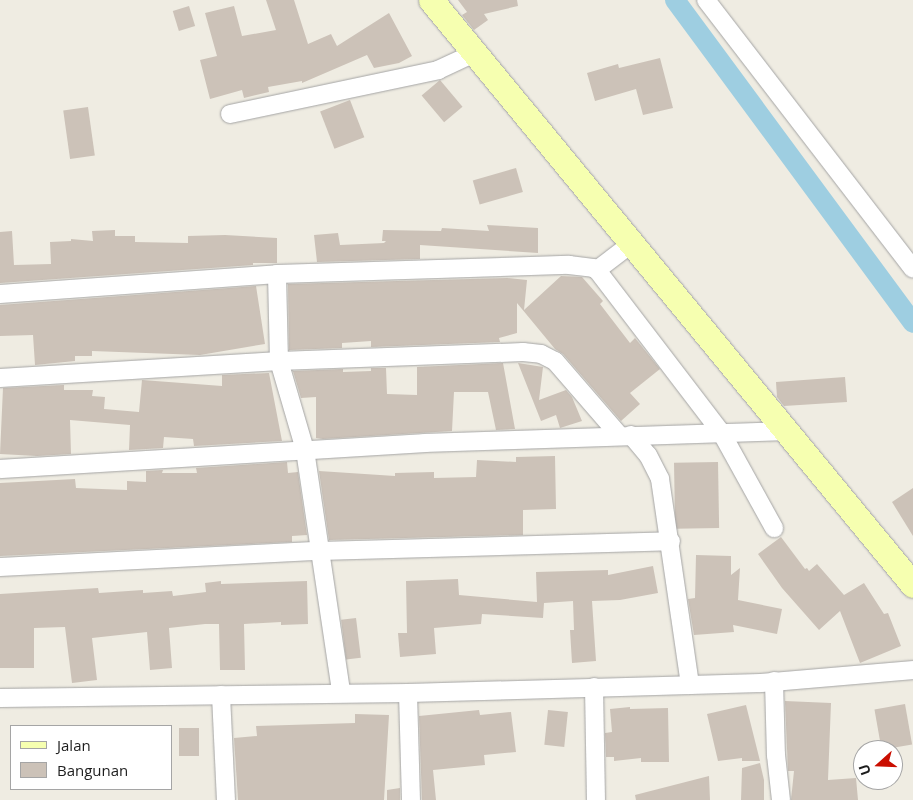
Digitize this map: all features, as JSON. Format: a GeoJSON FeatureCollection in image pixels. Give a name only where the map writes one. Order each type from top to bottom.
{"type":"FeatureCollection","features":[{"type":"Feature","properties":{"kind":"street"},"geometry":{"type":"LineString","coordinates":[[431,0],[913,585]]}},
{"type":"Feature","properties":{"kind":"street"},"geometry":{"type":"LineString","coordinates":[[706,0],[913,269]]}},
{"type":"Feature","properties":{"kind":"street"},"geometry":{"type":"LineString","coordinates":[[230,114],[438,70],[474,53]]}},
{"type":"Feature","properties":{"kind":"street"},"geometry":{"type":"LineString","coordinates":[[597,270],[631,244]]}},
{"type":"Feature","properties":{"kind":"street"},"geometry":{"type":"LineString","coordinates":[[0,294],[277,274],[569,265],[597,270],[728,433],[774,528]]}},
{"type":"Feature","properties":{"kind":"street"},"geometry":{"type":"LineString","coordinates":[[277,274],[279,361],[305,450],[341,692]]}},
{"type":"Feature","properties":{"kind":"street"},"geometry":{"type":"LineString","coordinates":[[0,378],[279,361],[523,352],[541,354],[562,367],[625,435],[643,447],[656,468],[671,541],[690,685]]}},
{"type":"Feature","properties":{"kind":"street"},"geometry":{"type":"LineString","coordinates":[[0,469],[305,450],[625,435],[787,431]]}},
{"type":"Feature","properties":{"kind":"street"},"geometry":{"type":"LineString","coordinates":[[0,566],[319,551],[671,541]]}},
{"type":"Feature","properties":{"kind":"street"},"geometry":{"type":"LineString","coordinates":[[0,698],[341,692],[408,693],[690,685],[774,681],[913,670]]}},
{"type":"Feature","properties":{"kind":"street"},"geometry":{"type":"LineString","coordinates":[[774,681],[776,755],[781,800]]}},
{"type":"Feature","properties":{"kind":"street"},"geometry":{"type":"LineString","coordinates":[[594,687],[596,800]]}},
{"type":"Feature","properties":{"kind":"street"},"geometry":{"type":"LineString","coordinates":[[408,693],[411,800]]}},
{"type":"Feature","properties":{"kind":"street"},"geometry":{"type":"LineString","coordinates":[[221,695],[226,800]]}},
{"type":"Feature","properties":{"kind":"building"},"geometry":{"type":"Polygon","coordinates":[[[266,0],[294,0],[308,44],[331,34],[337,46],[389,13],[412,56],[399,63],[374,68],[367,55],[302,83],[302,81],[268,87],[269,92],[244,98],[242,90],[210,99],[200,60],[217,56],[205,13],[234,6],[242,36],[276,30],[266,0]]]}},
{"type":"Feature","properties":{"kind":"building"},"geometry":{"type":"Polygon","coordinates":[[[458,0],[517,0],[518,6],[484,14],[488,20],[474,30],[462,15],[467,12],[458,0]]]}},
{"type":"Feature","properties":{"kind":"building"},"geometry":{"type":"Polygon","coordinates":[[[189,6],[195,26],[179,31],[173,11],[189,6]]]}},
{"type":"Feature","properties":{"kind":"building"},"geometry":{"type":"Polygon","coordinates":[[[660,58],[673,108],[643,115],[636,89],[595,101],[587,73],[618,64],[619,68],[660,58]]]}},
{"type":"Feature","properties":{"kind":"building"},"geometry":{"type":"Polygon","coordinates":[[[440,80],[462,107],[444,122],[422,95],[440,80]]]}},
{"type":"Feature","properties":{"kind":"building"},"geometry":{"type":"Polygon","coordinates":[[[350,100],[364,137],[334,149],[320,111],[350,100]]]}},
{"type":"Feature","properties":{"kind":"building"},"geometry":{"type":"Polygon","coordinates":[[[88,107],[95,156],[70,159],[63,110],[88,107]]]}},
{"type":"Feature","properties":{"kind":"building"},"geometry":{"type":"Polygon","coordinates":[[[516,168],[523,192],[480,204],[473,180],[516,168]]]}},
{"type":"Feature","properties":{"kind":"building"},"geometry":{"type":"Polygon","coordinates":[[[487,225],[538,228],[538,253],[420,245],[420,259],[317,262],[314,235],[338,233],[340,245],[384,243],[386,241],[382,241],[383,230],[441,231],[442,228],[489,231],[487,225]]]}},
{"type":"Feature","properties":{"kind":"building"},"geometry":{"type":"Polygon","coordinates":[[[115,230],[115,236],[135,236],[135,242],[188,243],[188,236],[225,235],[277,238],[277,263],[253,263],[253,265],[0,283],[0,232],[12,231],[14,265],[51,264],[50,242],[71,241],[71,239],[93,241],[92,231],[115,230]]]}},
{"type":"Feature","properties":{"kind":"building"},"geometry":{"type":"Polygon","coordinates":[[[561,276],[582,277],[603,301],[600,304],[630,343],[635,338],[660,369],[630,393],[640,404],[621,421],[563,354],[555,349],[517,303],[517,333],[499,338],[500,342],[371,347],[371,341],[342,343],[342,348],[289,350],[288,284],[507,278],[527,280],[524,310],[561,276]]]}},
{"type":"Feature","properties":{"kind":"building"},"geometry":{"type":"Polygon","coordinates":[[[256,286],[265,344],[200,355],[92,351],[92,356],[75,356],[75,361],[35,365],[33,335],[0,336],[0,305],[256,286]]]}},
{"type":"Feature","properties":{"kind":"building"},"geometry":{"type":"Polygon","coordinates":[[[503,363],[515,429],[496,430],[488,392],[454,392],[452,431],[323,439],[316,438],[316,397],[301,398],[293,371],[343,369],[343,372],[371,371],[371,368],[386,368],[387,394],[417,395],[417,367],[503,363]]]}},
{"type":"Feature","properties":{"kind":"building"},"geometry":{"type":"Polygon","coordinates":[[[518,363],[543,367],[539,400],[566,390],[572,397],[582,421],[560,428],[556,415],[541,421],[518,363]]]}},
{"type":"Feature","properties":{"kind":"building"},"geometry":{"type":"Polygon","coordinates":[[[269,373],[282,441],[194,446],[193,439],[164,437],[163,448],[129,450],[130,425],[70,420],[71,454],[37,456],[0,454],[3,388],[64,385],[64,390],[93,390],[92,396],[105,397],[104,409],[139,412],[142,380],[222,386],[222,375],[269,373]]]}},
{"type":"Feature","properties":{"kind":"building"},"geometry":{"type":"Polygon","coordinates":[[[845,377],[847,402],[784,406],[777,397],[776,382],[845,377]]]}},
{"type":"Feature","properties":{"kind":"building"},"geometry":{"type":"Polygon","coordinates":[[[555,456],[556,509],[523,510],[523,535],[329,540],[319,471],[395,476],[395,473],[434,472],[434,478],[476,477],[477,460],[516,462],[516,457],[555,456]]]}},
{"type":"Feature","properties":{"kind":"building"},"geometry":{"type":"Polygon","coordinates":[[[287,462],[288,473],[298,472],[307,535],[292,536],[292,542],[0,556],[0,483],[75,479],[76,488],[127,490],[127,481],[146,482],[146,471],[163,470],[162,473],[197,473],[196,468],[287,462]]]}},
{"type":"Feature","properties":{"kind":"building"},"geometry":{"type":"Polygon","coordinates":[[[718,462],[719,528],[675,529],[674,463],[718,462]]]}},
{"type":"Feature","properties":{"kind":"building"},"geometry":{"type":"Polygon","coordinates":[[[913,488],[913,536],[892,502],[913,488]]]}},
{"type":"Feature","properties":{"kind":"building"},"geometry":{"type":"Polygon","coordinates":[[[781,537],[805,569],[807,568],[809,571],[817,564],[844,595],[864,583],[884,614],[888,613],[901,646],[860,663],[840,611],[819,630],[782,588],[758,554],[781,537]]]}},
{"type":"Feature","properties":{"kind":"building"},"geometry":{"type":"Polygon","coordinates":[[[696,555],[731,556],[731,575],[740,568],[738,600],[782,609],[777,634],[733,625],[734,632],[694,635],[688,599],[695,598],[696,555]]]}},
{"type":"Feature","properties":{"kind":"building"},"geometry":{"type":"Polygon","coordinates":[[[653,566],[658,593],[620,600],[592,601],[596,661],[572,663],[570,630],[574,630],[573,601],[544,603],[543,618],[482,614],[481,624],[434,628],[436,654],[400,657],[398,633],[407,633],[406,581],[458,579],[459,595],[537,602],[536,572],[608,570],[608,575],[653,566]]]}},
{"type":"Feature","properties":{"kind":"building"},"geometry":{"type":"Polygon","coordinates":[[[221,581],[221,584],[307,581],[308,624],[281,625],[281,622],[244,624],[245,670],[220,670],[219,624],[169,628],[172,668],[150,670],[147,632],[92,638],[97,680],[72,683],[65,627],[34,628],[34,668],[0,668],[0,594],[98,588],[99,593],[143,590],[143,593],[172,591],[173,596],[206,592],[205,583],[221,581]]]}},
{"type":"Feature","properties":{"kind":"building"},"geometry":{"type":"Polygon","coordinates":[[[356,618],[361,658],[346,660],[341,620],[356,618]]]}},
{"type":"Feature","properties":{"kind":"building"},"geometry":{"type":"Polygon","coordinates":[[[785,701],[831,703],[828,780],[853,778],[853,790],[857,790],[858,800],[791,800],[794,771],[788,771],[785,701]]]}},
{"type":"Feature","properties":{"kind":"building"},"geometry":{"type":"Polygon","coordinates":[[[905,704],[912,744],[903,746],[903,740],[880,740],[874,709],[905,704]]]}},
{"type":"Feature","properties":{"kind":"building"},"geometry":{"type":"Polygon","coordinates":[[[746,705],[760,761],[742,761],[742,758],[718,761],[707,714],[746,705]]]}},
{"type":"Feature","properties":{"kind":"building"},"geometry":{"type":"Polygon","coordinates":[[[630,707],[630,709],[668,708],[669,762],[641,762],[641,758],[614,761],[614,757],[606,757],[605,733],[612,732],[610,709],[630,707]]]}},
{"type":"Feature","properties":{"kind":"building"},"geometry":{"type":"Polygon","coordinates":[[[479,710],[480,715],[511,712],[516,752],[484,755],[485,765],[433,770],[436,800],[422,800],[419,716],[479,710]]]}},
{"type":"Feature","properties":{"kind":"building"},"geometry":{"type":"Polygon","coordinates":[[[548,710],[568,712],[564,747],[544,745],[548,710]]]}},
{"type":"Feature","properties":{"kind":"building"},"geometry":{"type":"Polygon","coordinates":[[[355,714],[389,715],[384,800],[238,800],[234,738],[257,736],[256,726],[355,723],[355,714]]]}},
{"type":"Feature","properties":{"kind":"building"},"geometry":{"type":"Polygon","coordinates":[[[179,728],[199,728],[199,756],[179,756],[179,728]]]}},
{"type":"Feature","properties":{"kind":"building"},"geometry":{"type":"Polygon","coordinates":[[[760,763],[764,780],[764,800],[741,800],[742,768],[760,763]]]}},
{"type":"Feature","properties":{"kind":"building"},"geometry":{"type":"Polygon","coordinates":[[[709,776],[710,800],[636,800],[635,795],[709,776]]]}},
{"type":"Feature","properties":{"kind":"building"},"geometry":{"type":"Polygon","coordinates":[[[400,788],[400,800],[387,800],[387,790],[400,788]]]}},
{"type":"Feature","properties":{"kind":"waterway"},"geometry":{"type":"LineString","coordinates":[[675,0],[913,323]]}}]}
